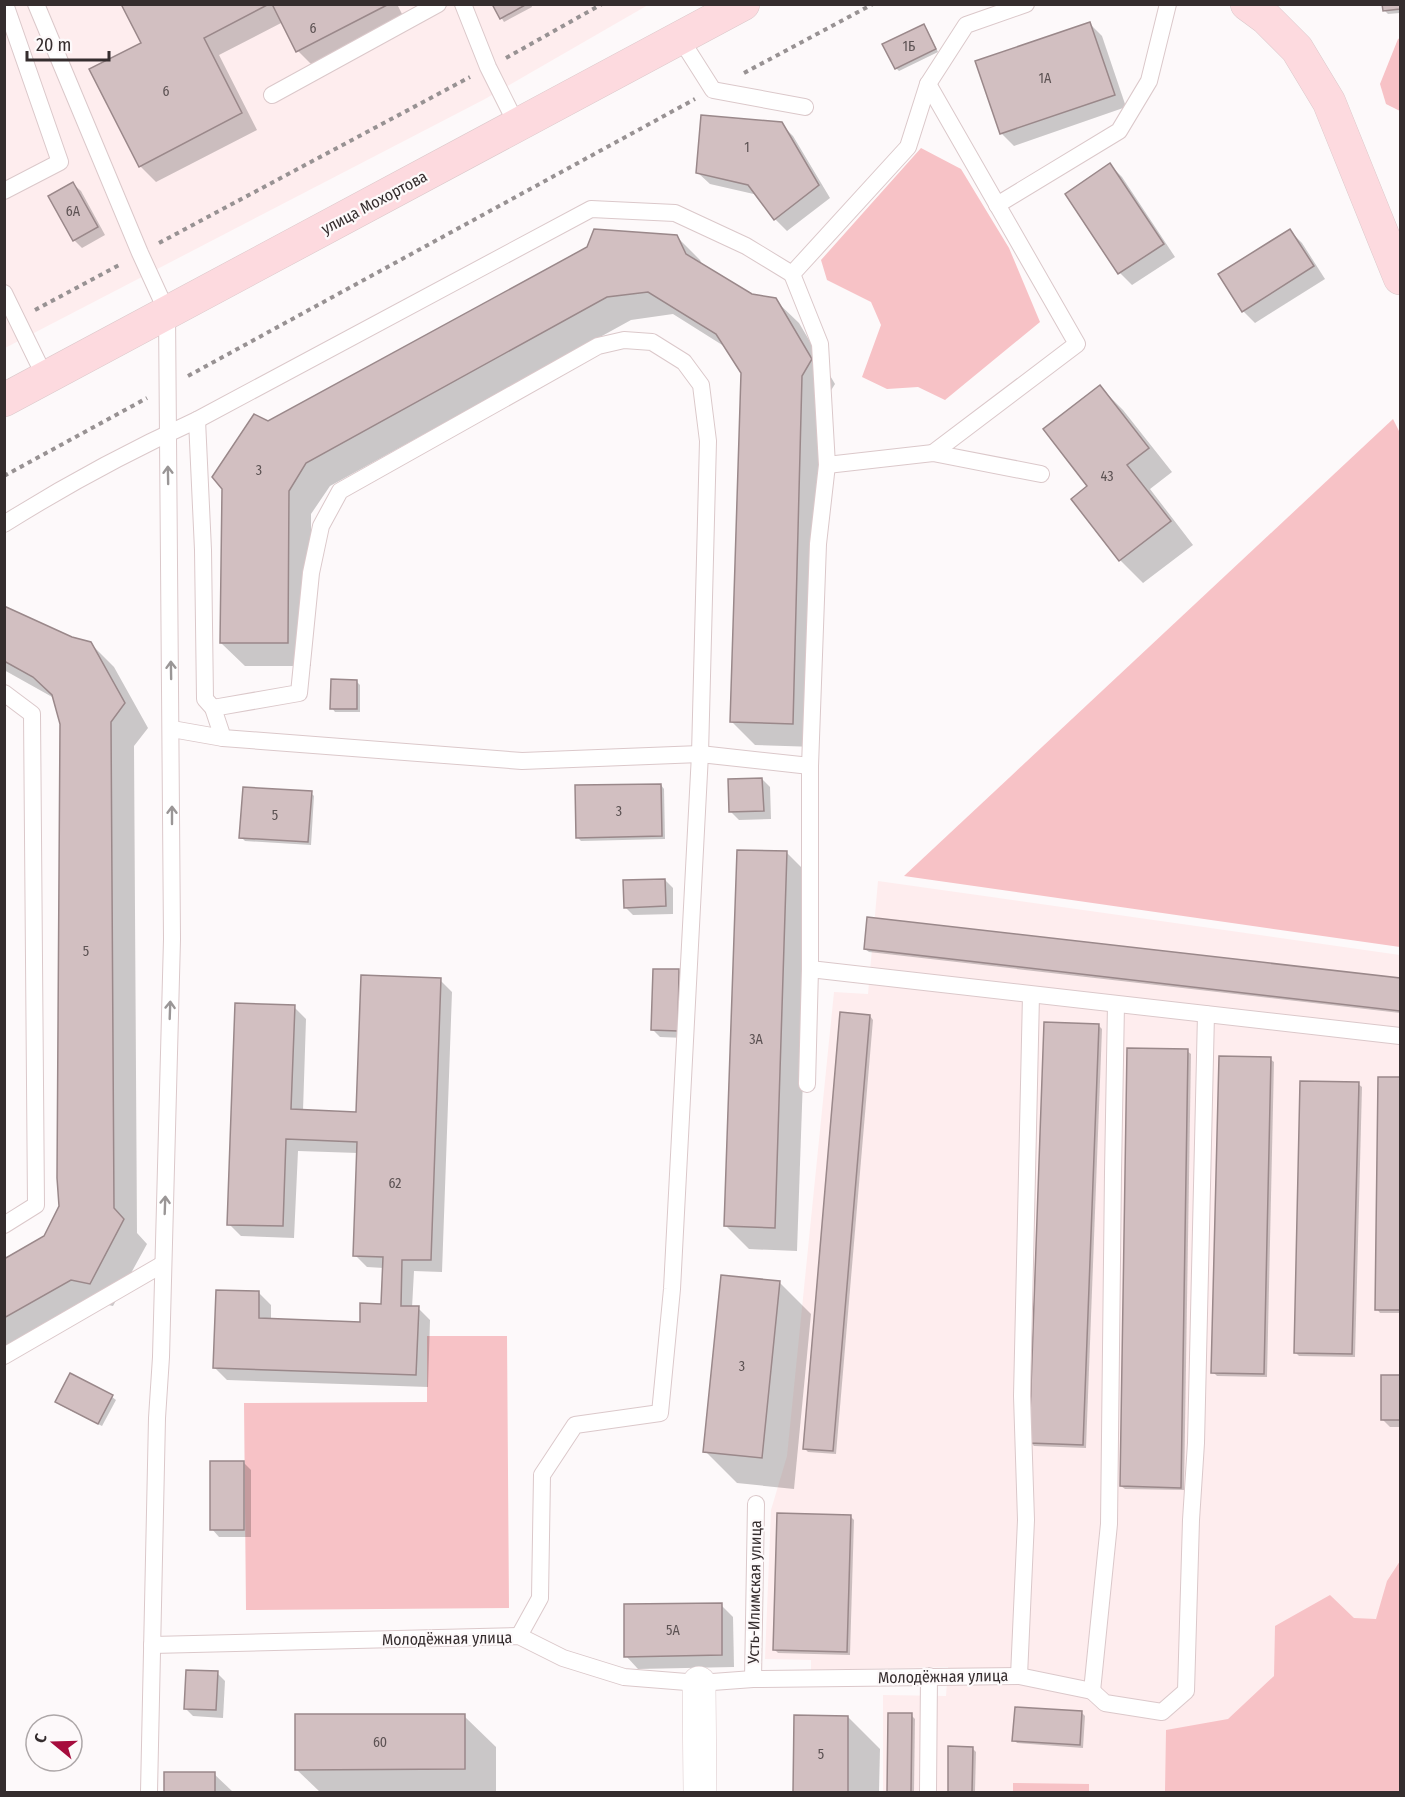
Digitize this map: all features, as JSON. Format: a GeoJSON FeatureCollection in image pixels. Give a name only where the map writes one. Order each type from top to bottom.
{"type":"FeatureCollection","features":[{"type":"Feature","properties":{"kind":"street","name":"улица Мохортова"},"geometry":{"type":"LineString","coordinates":[[4,400],[743,4]]}},
{"type":"Feature","properties":{"kind":"street"},"geometry":{"type":"LineString","coordinates":[[1247,4],[1266,18],[1297,49],[1329,102],[1401,278]]}},
{"type":"Feature","properties":{"kind":"street"},"geometry":{"type":"LineString","coordinates":[[699,1683],[700,1792]]}},
{"type":"Feature","properties":{"kind":"lane"},"geometry":{"type":"LineString","coordinates":[[4,191],[60,162],[5,4]]}},
{"type":"Feature","properties":{"kind":"lane"},"geometry":{"type":"LineString","coordinates":[[36,4],[167,312],[172,939],[161,1357],[157,1418],[149,1792]]}},
{"type":"Feature","properties":{"kind":"lane"},"geometry":{"type":"LineString","coordinates":[[272,95],[438,4]]}},
{"type":"Feature","properties":{"kind":"lane"},"geometry":{"type":"LineString","coordinates":[[463,4],[488,67],[517,125]]}},
{"type":"Feature","properties":{"kind":"lane"},"geometry":{"type":"LineString","coordinates":[[792,274],[908,147],[927,84],[966,25],[1026,4]]}},
{"type":"Feature","properties":{"kind":"lane"},"geometry":{"type":"LineString","coordinates":[[997,205],[1119,131],[1149,81],[1168,4]]}},
{"type":"Feature","properties":{"kind":"lane"},"geometry":{"type":"LineString","coordinates":[[680,38],[713,90],[805,107]]}},
{"type":"Feature","properties":{"kind":"lane"},"geometry":{"type":"LineString","coordinates":[[927,84],[1077,344],[933,453]]}},
{"type":"Feature","properties":{"kind":"lane"},"geometry":{"type":"LineString","coordinates":[[4,524],[55,493],[197,420],[591,209],[675,213],[746,246],[792,274],[820,344],[826,465],[818,544],[810,766],[810,969],[807,1084]]}},
{"type":"Feature","properties":{"kind":"lane"},"geometry":{"type":"LineString","coordinates":[[4,293],[45,377]]}},
{"type":"Feature","properties":{"kind":"lane"},"geometry":{"type":"LineString","coordinates":[[213,708],[300,693],[311,573],[321,526],[340,491],[598,346],[624,340],[652,342],[684,362],[701,386],[708,441],[700,754],[672,1289],[660,1413],[575,1425],[542,1475],[540,1598],[519,1636]]}},
{"type":"Feature","properties":{"kind":"lane"},"geometry":{"type":"LineString","coordinates":[[197,420],[203,550],[205,699],[213,708],[223,738]]}},
{"type":"Feature","properties":{"kind":"lane"},"geometry":{"type":"LineString","coordinates":[[826,465],[933,453],[1041,474]]}},
{"type":"Feature","properties":{"kind":"lane"},"geometry":{"type":"LineString","coordinates":[[4,693],[32,714],[36,1205],[4,1225]]}},
{"type":"Feature","properties":{"kind":"lane"},"geometry":{"type":"LineString","coordinates":[[171,729],[223,738],[522,761],[700,754],[810,766]]}},
{"type":"Feature","properties":{"kind":"lane"},"geometry":{"type":"LineString","coordinates":[[810,969],[1401,1036]]}},
{"type":"Feature","properties":{"kind":"lane"},"geometry":{"type":"LineString","coordinates":[[1019,1676],[1026,1520],[1022,1396],[1032,995]]}},
{"type":"Feature","properties":{"kind":"lane"},"geometry":{"type":"LineString","coordinates":[[1116,1004],[1109,1524],[1092,1690],[1105,1703],[1162,1712],[1186,1691],[1191,1520],[1196,1443],[1206,1014]]}},
{"type":"Feature","properties":{"kind":"lane"},"geometry":{"type":"LineString","coordinates":[[4,1356],[163,1263]]}},
{"type":"Feature","properties":{"kind":"lane","name":"Усть-Илимская улица"},"geometry":{"type":"LineString","coordinates":[[753,1679],[756,1504]]}},
{"type":"Feature","properties":{"kind":"lane","name":"Молодёжная улица"},"geometry":{"type":"LineString","coordinates":[[152,1646],[519,1636],[563,1658],[624,1677],[699,1683],[753,1679],[1019,1676],[1092,1690]]}},
{"type":"Feature","properties":{"kind":"lane"},"geometry":{"type":"LineString","coordinates":[[928,1792],[930,1676]]}},
{"type":"Feature","properties":{"kind":"path"},"geometry":{"type":"LineString","coordinates":[[17,319],[602,4]]}},
{"type":"Feature","properties":{"kind":"path"},"geometry":{"type":"LineString","coordinates":[[4,476],[873,4]]}},
{"type":"Feature","properties":{"kind":"shaded area"},"geometry":{"type":"Polygon","coordinates":[[[5,5],[648,5],[485,99],[5,348],[5,5]]]}},
{"type":"Feature","properties":{"kind":"shaded area"},"geometry":{"type":"Polygon","coordinates":[[[1400,38],[1400,111],[1386,104],[1380,84],[1400,38]]]}},
{"type":"Feature","properties":{"kind":"shaded area"},"geometry":{"type":"Polygon","coordinates":[[[921,148],[961,169],[1009,248],[1040,322],[945,400],[918,387],[887,389],[862,377],[881,325],[871,302],[827,280],[821,260],[921,148]]]}},
{"type":"Feature","properties":{"kind":"shaded area"},"geometry":{"type":"Polygon","coordinates":[[[1393,419],[1400,433],[1400,947],[904,876],[1393,419]]]}},
{"type":"Feature","properties":{"kind":"shaded area"},"geometry":{"type":"Polygon","coordinates":[[[878,881],[1400,955],[1400,1792],[883,1792],[883,1695],[946,1696],[948,1667],[811,1670],[811,1660],[765,1659],[771,1510],[787,1456],[834,992],[868,994],[878,881]]]}},
{"type":"Feature","properties":{"kind":"shaded area"},"geometry":{"type":"Polygon","coordinates":[[[427,1336],[507,1336],[509,1608],[246,1610],[244,1403],[427,1402],[427,1336]]]}},
{"type":"Feature","properties":{"kind":"shaded area"},"geometry":{"type":"Polygon","coordinates":[[[1400,1561],[1400,1792],[1165,1792],[1166,1730],[1228,1719],[1274,1676],[1275,1626],[1330,1595],[1354,1618],[1376,1619],[1387,1581],[1400,1561]]]}},
{"type":"Feature","properties":{"kind":"shaded area"},"geometry":{"type":"Polygon","coordinates":[[[1013,1783],[1089,1784],[1089,1792],[1013,1792],[1013,1783]]]}},
{"type":"Feature","properties":{"kind":"building"},"geometry":{"type":"Polygon","coordinates":[[[121,4],[269,4],[204,38],[242,113],[139,167],[89,69],[141,43],[121,4]]]}},
{"type":"Feature","properties":{"kind":"building"},"geometry":{"type":"Polygon","coordinates":[[[272,4],[389,4],[296,52],[272,4]]]}},
{"type":"Feature","properties":{"kind":"building"},"geometry":{"type":"Polygon","coordinates":[[[492,4],[527,4],[500,19],[492,4]]]}},
{"type":"Feature","properties":{"kind":"building"},"geometry":{"type":"Polygon","coordinates":[[[1382,4],[1400,4],[1400,9],[1383,11],[1382,4]]]}},
{"type":"Feature","properties":{"kind":"building"},"geometry":{"type":"Polygon","coordinates":[[[1090,22],[1115,95],[1000,134],[975,61],[1090,22]]]}},
{"type":"Feature","properties":{"kind":"building"},"geometry":{"type":"Polygon","coordinates":[[[924,24],[936,49],[895,69],[882,44],[924,24]]]}},
{"type":"Feature","properties":{"kind":"building"},"geometry":{"type":"Polygon","coordinates":[[[701,115],[782,122],[819,185],[774,220],[748,185],[696,173],[701,115]]]}},
{"type":"Feature","properties":{"kind":"building"},"geometry":{"type":"Polygon","coordinates":[[[1110,163],[1164,244],[1118,274],[1065,194],[1110,163]]]}},
{"type":"Feature","properties":{"kind":"building"},"geometry":{"type":"Polygon","coordinates":[[[73,182],[98,227],[73,241],[48,196],[73,182]]]}},
{"type":"Feature","properties":{"kind":"building"},"geometry":{"type":"Polygon","coordinates":[[[594,229],[677,235],[686,254],[752,294],[776,298],[812,359],[802,376],[793,724],[730,722],[741,373],[716,334],[648,292],[607,297],[306,463],[289,491],[288,643],[220,643],[222,489],[212,477],[254,414],[268,421],[587,247],[594,229]]]}},
{"type":"Feature","properties":{"kind":"building"},"geometry":{"type":"Polygon","coordinates":[[[1290,229],[1314,266],[1242,312],[1218,274],[1290,229]]]}},
{"type":"Feature","properties":{"kind":"building"},"geometry":{"type":"Polygon","coordinates":[[[1100,385],[1149,448],[1127,465],[1171,521],[1119,561],[1071,499],[1087,486],[1043,429],[1100,385]]]}},
{"type":"Feature","properties":{"kind":"building"},"geometry":{"type":"Polygon","coordinates":[[[4,606],[72,637],[91,642],[125,703],[111,722],[114,1208],[124,1219],[90,1284],[71,1280],[4,1318],[4,1259],[44,1236],[59,1206],[57,1178],[60,724],[52,695],[33,677],[4,661],[4,606]]]}},
{"type":"Feature","properties":{"kind":"building"},"geometry":{"type":"Polygon","coordinates":[[[331,679],[357,680],[357,709],[330,709],[331,679]]]}},
{"type":"Feature","properties":{"kind":"building"},"geometry":{"type":"Polygon","coordinates":[[[762,778],[764,811],[729,812],[728,779],[762,778]]]}},
{"type":"Feature","properties":{"kind":"building"},"geometry":{"type":"Polygon","coordinates":[[[661,784],[662,836],[576,838],[575,785],[661,784]]]}},
{"type":"Feature","properties":{"kind":"building"},"geometry":{"type":"Polygon","coordinates":[[[243,787],[312,791],[308,842],[239,838],[243,787]]]}},
{"type":"Feature","properties":{"kind":"building"},"geometry":{"type":"Polygon","coordinates":[[[737,850],[787,851],[775,1228],[724,1226],[737,850]]]}},
{"type":"Feature","properties":{"kind":"building"},"geometry":{"type":"Polygon","coordinates":[[[665,879],[666,906],[624,908],[623,880],[665,879]]]}},
{"type":"Feature","properties":{"kind":"building"},"geometry":{"type":"Polygon","coordinates":[[[867,917],[1400,978],[1400,1011],[864,949],[867,917]]]}},
{"type":"Feature","properties":{"kind":"building"},"geometry":{"type":"Polygon","coordinates":[[[653,969],[679,969],[678,1031],[651,1030],[653,969]]]}},
{"type":"Feature","properties":{"kind":"building"},"geometry":{"type":"Polygon","coordinates":[[[361,975],[441,978],[431,1260],[402,1260],[401,1306],[419,1306],[416,1375],[213,1368],[216,1290],[259,1291],[259,1318],[360,1322],[360,1303],[381,1304],[383,1257],[353,1256],[357,1142],[286,1139],[283,1226],[227,1225],[235,1003],[295,1005],[291,1109],[356,1112],[361,975]]]}},
{"type":"Feature","properties":{"kind":"building"},"geometry":{"type":"Polygon","coordinates":[[[840,1012],[870,1015],[833,1451],[803,1449],[840,1012]]]}},
{"type":"Feature","properties":{"kind":"building"},"geometry":{"type":"Polygon","coordinates":[[[1044,1022],[1099,1024],[1083,1445],[1029,1443],[1044,1022]]]}},
{"type":"Feature","properties":{"kind":"building"},"geometry":{"type":"Polygon","coordinates":[[[1127,1048],[1188,1049],[1181,1488],[1120,1486],[1127,1048]]]}},
{"type":"Feature","properties":{"kind":"building"},"geometry":{"type":"Polygon","coordinates":[[[1219,1056],[1271,1057],[1264,1374],[1211,1373],[1219,1056]]]}},
{"type":"Feature","properties":{"kind":"building"},"geometry":{"type":"Polygon","coordinates":[[[1378,1077],[1400,1077],[1400,1310],[1375,1310],[1378,1077]]]}},
{"type":"Feature","properties":{"kind":"building"},"geometry":{"type":"Polygon","coordinates":[[[1300,1081],[1359,1082],[1352,1354],[1294,1353],[1300,1081]]]}},
{"type":"Feature","properties":{"kind":"building"},"geometry":{"type":"Polygon","coordinates":[[[721,1275],[780,1281],[762,1458],[703,1452],[721,1275]]]}},
{"type":"Feature","properties":{"kind":"building"},"geometry":{"type":"Polygon","coordinates":[[[70,1373],[113,1395],[98,1424],[55,1402],[70,1373]]]}},
{"type":"Feature","properties":{"kind":"building"},"geometry":{"type":"Polygon","coordinates":[[[1381,1375],[1400,1375],[1400,1420],[1381,1420],[1381,1375]]]}},
{"type":"Feature","properties":{"kind":"building"},"geometry":{"type":"Polygon","coordinates":[[[210,1461],[244,1461],[244,1530],[210,1530],[210,1461]]]}},
{"type":"Feature","properties":{"kind":"building"},"geometry":{"type":"Polygon","coordinates":[[[777,1513],[851,1515],[847,1652],[773,1650],[777,1513]]]}},
{"type":"Feature","properties":{"kind":"building"},"geometry":{"type":"Polygon","coordinates":[[[722,1603],[722,1655],[624,1657],[624,1604],[722,1603]]]}},
{"type":"Feature","properties":{"kind":"building"},"geometry":{"type":"Polygon","coordinates":[[[186,1670],[218,1671],[216,1710],[184,1709],[186,1670]]]}},
{"type":"Feature","properties":{"kind":"building"},"geometry":{"type":"Polygon","coordinates":[[[1015,1707],[1082,1711],[1080,1745],[1012,1741],[1015,1707]]]}},
{"type":"Feature","properties":{"kind":"building"},"geometry":{"type":"Polygon","coordinates":[[[888,1713],[912,1713],[911,1792],[887,1792],[888,1713]]]}},
{"type":"Feature","properties":{"kind":"building"},"geometry":{"type":"Polygon","coordinates":[[[295,1714],[465,1714],[465,1769],[295,1770],[295,1714]]]}},
{"type":"Feature","properties":{"kind":"building"},"geometry":{"type":"Polygon","coordinates":[[[794,1715],[848,1716],[848,1792],[793,1792],[794,1715]]]}},
{"type":"Feature","properties":{"kind":"building"},"geometry":{"type":"Polygon","coordinates":[[[948,1746],[973,1747],[972,1792],[948,1792],[948,1746]]]}},
{"type":"Feature","properties":{"kind":"building"},"geometry":{"type":"Polygon","coordinates":[[[164,1772],[215,1772],[215,1792],[164,1792],[164,1772]]]}}]}
